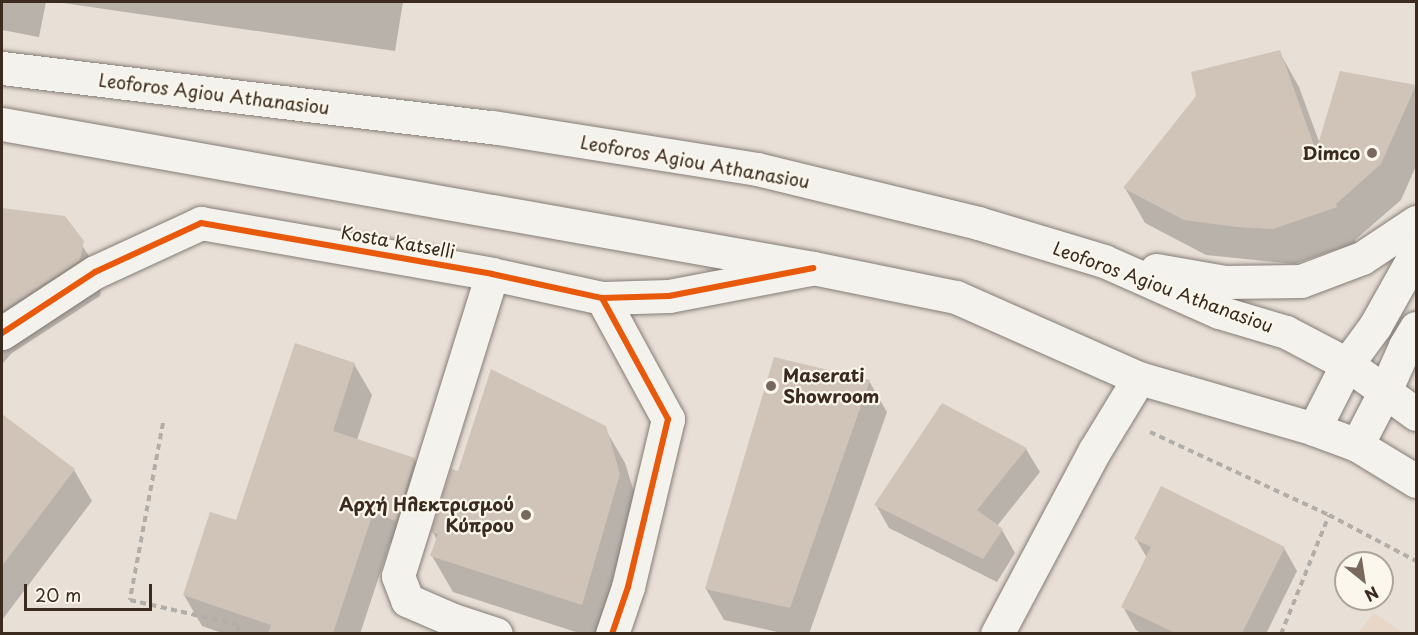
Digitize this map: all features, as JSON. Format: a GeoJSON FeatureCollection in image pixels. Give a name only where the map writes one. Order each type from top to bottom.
{"type":"FeatureCollection","features":[{"type":"Feature","properties":{"kind":"main road","name":"Leoforos Agiou Athanasiou"},"geometry":{"type":"LineString","coordinates":[[2,68],[492,127],[757,169],[978,223],[1104,261],[1220,312],[1286,332],[1347,364],[1416,414]]}},
{"type":"Feature","properties":{"kind":"main road"},"geometry":{"type":"LineString","coordinates":[[2,124],[813,268],[956,297],[1139,378],[1314,429],[1357,445],[1416,482]]}},
{"type":"Feature","properties":{"kind":"main road"},"geometry":{"type":"LineString","coordinates":[[1104,261],[1225,282],[1301,281],[1362,258],[1416,222]]}},
{"type":"Feature","properties":{"kind":"main road","name":"Kosta Katselli"},"geometry":{"type":"LineString","coordinates":[[2,333],[95,272],[201,223],[492,274],[602,298],[669,297],[813,268]]}},
{"type":"Feature","properties":{"kind":"main road"},"geometry":{"type":"LineString","coordinates":[[1314,429],[1347,364],[1375,326],[1416,253]]}},
{"type":"Feature","properties":{"kind":"main road"},"geometry":{"type":"LineString","coordinates":[[492,274],[398,576],[407,600],[453,620],[496,633]]}},
{"type":"Feature","properties":{"kind":"main road"},"geometry":{"type":"LineString","coordinates":[[602,298],[668,420],[628,587],[612,633]]}},
{"type":"Feature","properties":{"kind":"main road"},"geometry":{"type":"LineString","coordinates":[[1357,445],[1385,391],[1405,345],[1416,328]]}},
{"type":"Feature","properties":{"kind":"main road"},"geometry":{"type":"LineString","coordinates":[[997,633],[1095,450],[1139,378]]}},
{"type":"Feature","properties":{"kind":"path"},"geometry":{"type":"LineString","coordinates":[[1117,414],[1329,515],[1416,561]]}},
{"type":"Feature","properties":{"kind":"path"},"geometry":{"type":"LineString","coordinates":[[163,423],[130,600],[239,625],[237,633]]}},
{"type":"Feature","properties":{"kind":"path"},"geometry":{"type":"LineString","coordinates":[[1281,633],[1329,515]]}},
{"type":"Feature","properties":{"kind":"shaded area"},"geometry":{"type":"Polygon","coordinates":[[[1374,613],[1403,633],[1358,633],[1374,613]]]}},
{"type":"Feature","properties":{"kind":"building"},"geometry":{"type":"Polygon","coordinates":[[[1280,50],[1316,151],[1340,71],[1416,85],[1381,164],[1336,204],[1337,207],[1273,229],[1237,227],[1184,220],[1123,188],[1196,96],[1191,72],[1280,50]]]}},
{"type":"Feature","properties":{"kind":"building"},"geometry":{"type":"Polygon","coordinates":[[[2,208],[65,216],[84,241],[80,260],[2,311],[2,208]]]}},
{"type":"Feature","properties":{"kind":"building"},"geometry":{"type":"Polygon","coordinates":[[[295,343],[355,363],[333,431],[415,458],[396,521],[373,513],[333,633],[268,633],[271,625],[183,595],[210,512],[236,520],[295,343]]]}},
{"type":"Feature","properties":{"kind":"building"},"geometry":{"type":"Polygon","coordinates":[[[774,357],[870,380],[790,608],[705,589],[774,357]]]}},
{"type":"Feature","properties":{"kind":"building","name":"Αρχή Ηλεκτρισμού Κύπρου"},"geometry":{"type":"Polygon","coordinates":[[[491,369],[606,426],[620,474],[582,605],[430,556],[438,534],[431,532],[451,469],[458,471],[491,369]]]}},
{"type":"Feature","properties":{"kind":"building"},"geometry":{"type":"Polygon","coordinates":[[[942,403],[1027,448],[977,510],[1003,529],[983,559],[874,505],[942,403]]]}},
{"type":"Feature","properties":{"kind":"building"},"geometry":{"type":"Polygon","coordinates":[[[2,414],[75,469],[2,566],[2,414]]]}},
{"type":"Feature","properties":{"kind":"building"},"geometry":{"type":"Polygon","coordinates":[[[1161,486],[1285,547],[1242,633],[1175,633],[1121,607],[1151,547],[1134,539],[1161,486]]]}},
{"type":"Feature","properties":{"kind":"cycle path"},"geometry":{"type":"LineString","coordinates":[[2,333],[95,272],[201,223],[492,274],[602,298],[669,296],[813,268]]}},
{"type":"Feature","properties":{"kind":"cycle path"},"geometry":{"type":"LineString","coordinates":[[602,298],[668,419],[628,587],[612,634]]}},
{"type":"Feature","properties":{"kind":"place","name":"Dimco"},"geometry":{"type":"Point","coordinates":[1372,153]}},
{"type":"Feature","properties":{"kind":"place","name":"Maserati Showroom"},"geometry":{"type":"Point","coordinates":[771,386]}},
{"type":"Feature","properties":{"kind":"place","name":"Αρχή Ηλεκτρισμού Κύπρου"},"geometry":{"type":"Point","coordinates":[526,515]}}]}
